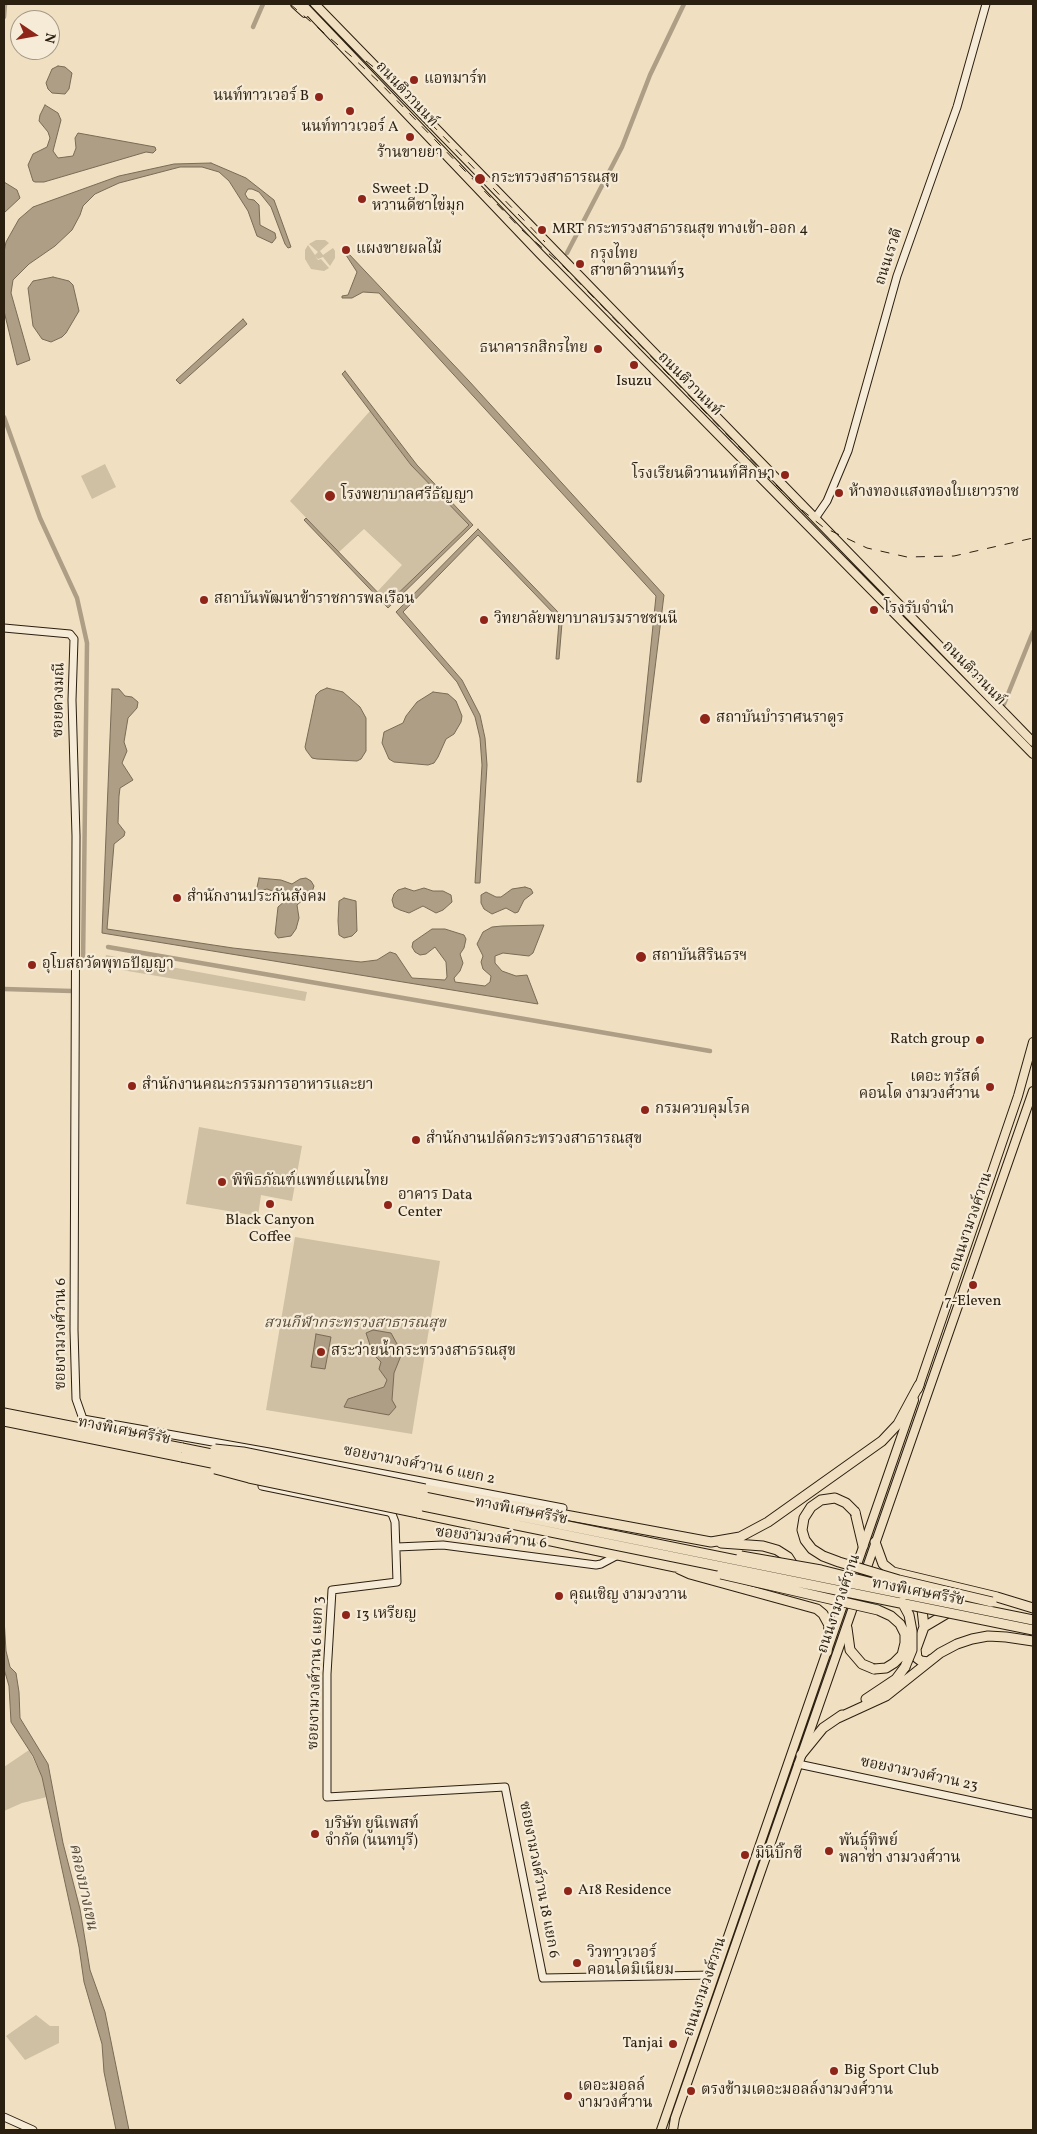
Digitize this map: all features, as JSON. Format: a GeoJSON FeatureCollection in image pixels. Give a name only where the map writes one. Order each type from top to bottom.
{"type":"FeatureCollection","features":[{"type":"Feature","properties":{"kind":"highway"},"geometry":{"type":"LineString","coordinates":[[711,1542],[740,1537],[768,1522],[882,1441],[901,1419],[919,1385]]}},
{"type":"Feature","properties":{"kind":"highway","name":"ทางพิเศษศรีรัช"},"geometry":{"type":"LineString","coordinates":[[4,1413],[182,1453],[1033,1630]]}},
{"type":"Feature","properties":{"kind":"highway","name":"ทางพิเศษศรีรัช"},"geometry":{"type":"LineString","coordinates":[[4,1421],[706,1553],[1031,1621]]}},
{"type":"Feature","properties":{"kind":"highway"},"geometry":{"type":"LineString","coordinates":[[182,1453],[243,1452],[484,1500],[562,1511],[711,1542],[763,1546],[777,1550],[788,1557],[806,1585],[812,1590],[835,1594],[848,1590]]}},
{"type":"Feature","properties":{"kind":"highway"},"geometry":{"type":"LineString","coordinates":[[182,1453],[249,1478],[675,1567],[692,1568],[721,1574],[878,1610],[900,1624],[905,1634],[906,1644],[902,1655],[886,1668],[874,1669],[862,1664],[850,1650],[847,1628]]}},
{"type":"Feature","properties":{"kind":"highway"},"geometry":{"type":"LineString","coordinates":[[863,1546],[855,1512],[846,1503],[835,1498],[821,1500],[811,1507],[804,1518],[802,1530],[805,1540],[812,1549],[823,1556],[899,1580],[992,1602],[1018,1605],[1028,1611],[1031,1621]]}},
{"type":"Feature","properties":{"kind":"highway"},"geometry":{"type":"LineString","coordinates":[[479,1525],[474,1521],[472,1512],[475,1506],[484,1500]]}},
{"type":"Feature","properties":{"kind":"highway"},"geometry":{"type":"LineString","coordinates":[[875,1542],[883,1564],[893,1572],[997,1597],[1033,1609],[1031,1621]]}},
{"type":"Feature","properties":{"kind":"highway"},"geometry":{"type":"LineString","coordinates":[[706,1553],[777,1561],[846,1575],[882,1586],[898,1597],[909,1615],[912,1631],[912,1650],[906,1666],[890,1684],[817,1734],[799,1759]]}},
{"type":"Feature","properties":{"kind":"highway"},"geometry":{"type":"LineString","coordinates":[[675,1567],[690,1574],[817,1609],[823,1614],[829,1625],[827,1652]]}},
{"type":"Feature","properties":{"kind":"highway"},"geometry":{"type":"LineString","coordinates":[[921,1601],[924,1628],[916,1649],[917,1658],[921,1661],[928,1662],[956,1644],[972,1639],[1006,1637],[1033,1641]]}},
{"type":"Feature","properties":{"kind":"highway"},"geometry":{"type":"LineString","coordinates":[[924,1628],[956,1608]]}},
{"type":"Feature","properties":{"kind":"highway"},"geometry":{"type":"LineString","coordinates":[[838,1718],[886,1696],[940,1653]]}},
{"type":"Feature","properties":{"kind":"main road","name":"ถนนติวานนท์"},"geometry":{"type":"LineString","coordinates":[[295,4],[316,24],[328,32]]}},
{"type":"Feature","properties":{"kind":"main road","name":"ถนนติวานนท์"},"geometry":{"type":"LineString","coordinates":[[302,4],[440,150],[622,337],[1033,754]]}},
{"type":"Feature","properties":{"kind":"main road","name":"ถนนติวานนท์"},"geometry":{"type":"LineString","coordinates":[[310,4],[342,32]]}},
{"type":"Feature","properties":{"kind":"main road","name":"ถนนติวานนท์"},"geometry":{"type":"LineString","coordinates":[[315,4],[1033,742]]}},
{"type":"Feature","properties":{"kind":"main road"},"geometry":{"type":"LineString","coordinates":[[440,150],[449,141]]}},
{"type":"Feature","properties":{"kind":"main road"},"geometry":{"type":"LineString","coordinates":[[622,337],[630,328]]}},
{"type":"Feature","properties":{"kind":"main road"},"geometry":{"type":"LineString","coordinates":[[799,516],[814,515]]}},
{"type":"Feature","properties":{"kind":"main road","name":"ถนนงามวงศ์วาน"},"geometry":{"type":"LineString","coordinates":[[659,2130],[919,1385],[1018,1096],[1033,1042]]}},
{"type":"Feature","properties":{"kind":"main road","name":"ถนนงามวงศ์วาน"},"geometry":{"type":"LineString","coordinates":[[1018,1096],[1033,1060]]}},
{"type":"Feature","properties":{"kind":"main road","name":"ถนนงามวงศ์วาน"},"geometry":{"type":"LineString","coordinates":[[1030,1100],[1033,1083]]}},
{"type":"Feature","properties":{"kind":"main road","name":"ถนนงามวงศ์วาน"},"geometry":{"type":"LineString","coordinates":[[671,2130],[1033,1091]]}},
{"type":"Feature","properties":{"kind":"street","name":"ถนนเรวดี"},"geometry":{"type":"LineString","coordinates":[[814,515],[827,502],[848,451],[897,276],[957,107],[986,4]]}},
{"type":"Feature","properties":{"kind":"street","name":"ซอยดวงมณี"},"geometry":{"type":"LineString","coordinates":[[4,628],[70,634],[74,639],[72,735],[76,836]]}},
{"type":"Feature","properties":{"kind":"street","name":"ซอยงามวงศ์วาน 6"},"geometry":{"type":"LineString","coordinates":[[76,836],[74,1330],[76,1399],[83,1419],[269,1452]]}},
{"type":"Feature","properties":{"kind":"street","name":"ซอยงามวงศ์วาน 6 แยก 2"},"geometry":{"type":"LineString","coordinates":[[269,1452],[562,1511]]}},
{"type":"Feature","properties":{"kind":"street"},"geometry":{"type":"LineString","coordinates":[[269,1452],[262,1486],[389,1512],[392,1514],[395,1522],[397,1547]]}},
{"type":"Feature","properties":{"kind":"street","name":"ซอยงามวงศ์วาน 6"},"geometry":{"type":"LineString","coordinates":[[397,1547],[443,1545],[601,1564],[619,1554]]}},
{"type":"Feature","properties":{"kind":"street"},"geometry":{"type":"LineString","coordinates":[[568,1561],[573,1550],[571,1545]]}},
{"type":"Feature","properties":{"kind":"street","name":"ซอยงามวงศ์วาน 6 แยก 3"},"geometry":{"type":"LineString","coordinates":[[397,1547],[397,1582],[332,1590],[327,1674],[327,1797],[505,1787]]}},
{"type":"Feature","properties":{"kind":"street","name":"ซอยงามวงศ์วาน 23"},"geometry":{"type":"LineString","coordinates":[[799,1759],[1033,1814]]}},
{"type":"Feature","properties":{"kind":"street","name":"ซอยงามวงศ์วาน 18 แยก 6"},"geometry":{"type":"LineString","coordinates":[[505,1787],[542,1978],[714,1975]]}},
{"type":"Feature","properties":{"kind":"street"},"geometry":{"type":"LineString","coordinates":[[4,2117],[33,2130]]}},
{"type":"Feature","properties":{"kind":"green space"},"geometry":{"type":"Polygon","coordinates":[[[316,240],[325,240],[329,243],[320,251],[323,255],[333,248],[335,251],[335,258],[330,266],[323,257],[318,259],[315,256],[318,260],[321,259],[329,268],[324,271],[311,269],[305,259],[305,250],[308,245],[315,255],[318,252],[309,244],[316,240]]]}},
{"type":"Feature","properties":{"kind":"green space"},"geometry":{"type":"Polygon","coordinates":[[[370,411],[411,465],[469,525],[388,603],[377,592],[402,565],[364,529],[339,552],[290,501],[370,411]]]}},
{"type":"Feature","properties":{"kind":"green space"},"geometry":{"type":"Polygon","coordinates":[[[105,464],[116,487],[92,499],[81,476],[105,464]]]}},
{"type":"Feature","properties":{"kind":"green space"},"geometry":{"type":"Polygon","coordinates":[[[106,955],[307,992],[305,1001],[104,967],[106,955]]]}},
{"type":"Feature","properties":{"kind":"green space"},"geometry":{"type":"Polygon","coordinates":[[[199,1127],[302,1146],[292,1201],[261,1195],[258,1216],[186,1204],[199,1127]]]}},
{"type":"Feature","properties":{"kind":"green space","name":"สวนกีฬากระทรวงสาธารณสุข"},"geometry":{"type":"Polygon","coordinates":[[[295,1237],[440,1261],[412,1434],[266,1410],[295,1237]]]}},
{"type":"Feature","properties":{"kind":"green space"},"geometry":{"type":"Polygon","coordinates":[[[29,1750],[42,1777],[47,1797],[22,1803],[4,1811],[4,1767],[29,1750]]]}},
{"type":"Feature","properties":{"kind":"green space"},"geometry":{"type":"Polygon","coordinates":[[[36,2015],[50,2026],[59,2026],[59,2043],[25,2060],[6,2036],[36,2015]]]}},
{"type":"Feature","properties":{"kind":"shaded area"},"geometry":{"type":"Polygon","coordinates":[[[58,66],[65,67],[72,73],[69,89],[65,94],[52,93],[46,83],[52,69],[58,66]]]}},
{"type":"Feature","properties":{"kind":"shaded area"},"geometry":{"type":"Polygon","coordinates":[[[45,105],[58,113],[61,120],[53,151],[58,158],[73,156],[76,148],[75,138],[78,133],[155,147],[156,150],[153,153],[146,152],[44,182],[35,182],[28,165],[33,154],[47,147],[50,138],[48,132],[39,121],[45,105]]]}},
{"type":"Feature","properties":{"kind":"shaded area"},"geometry":{"type":"Polygon","coordinates":[[[211,163],[246,178],[274,200],[291,247],[288,248],[285,244],[271,207],[259,192],[248,189],[245,194],[248,199],[254,200],[259,205],[260,225],[275,233],[276,238],[272,243],[257,236],[248,211],[229,181],[219,172],[202,167],[180,167],[119,183],[95,194],[83,206],[72,230],[55,246],[29,264],[13,280],[11,293],[30,360],[17,365],[4,311],[4,252],[6,242],[19,219],[33,207],[119,176],[174,164],[211,163]]]}},
{"type":"Feature","properties":{"kind":"shaded area"},"geometry":{"type":"Polygon","coordinates":[[[4,182],[17,190],[20,198],[4,213],[4,182]]]}},
{"type":"Feature","properties":{"kind":"shaded area"},"geometry":{"type":"Polygon","coordinates":[[[348,253],[469,381],[664,595],[641,782],[637,782],[656,596],[379,293],[363,292],[352,298],[342,298],[342,296],[348,295],[357,272],[346,255],[348,253]]]}},
{"type":"Feature","properties":{"kind":"shaded area"},"geometry":{"type":"Polygon","coordinates":[[[53,277],[69,281],[73,285],[79,311],[66,333],[51,342],[42,339],[33,326],[28,288],[33,281],[53,277]]]}},
{"type":"Feature","properties":{"kind":"shaded area"},"geometry":{"type":"Polygon","coordinates":[[[243,319],[247,324],[180,384],[176,380],[243,319]]]}},
{"type":"Feature","properties":{"kind":"shaded area"},"geometry":{"type":"Polygon","coordinates":[[[345,371],[417,465],[473,525],[388,608],[304,520],[306,518],[388,603],[469,525],[411,465],[342,374],[345,371]]]}},
{"type":"Feature","properties":{"kind":"shaded area"},"geometry":{"type":"Polygon","coordinates":[[[478,529],[557,611],[562,623],[559,659],[556,659],[559,622],[557,617],[478,535],[403,612],[462,680],[480,715],[485,738],[487,765],[480,883],[475,883],[482,765],[480,738],[475,717],[457,682],[396,612],[478,529]]]}},
{"type":"Feature","properties":{"kind":"shaded area"},"geometry":{"type":"Polygon","coordinates":[[[327,688],[343,692],[360,707],[366,718],[366,751],[361,759],[357,761],[312,758],[306,750],[305,747],[316,695],[327,688]]]}},
{"type":"Feature","properties":{"kind":"shaded area"},"geometry":{"type":"Polygon","coordinates":[[[112,689],[119,689],[125,696],[132,697],[138,702],[137,708],[128,718],[124,742],[127,751],[122,763],[133,780],[120,788],[118,823],[125,832],[124,836],[114,844],[107,929],[233,948],[361,962],[377,960],[390,952],[396,954],[412,978],[445,980],[447,977],[446,962],[435,947],[426,954],[420,955],[412,947],[413,942],[432,929],[445,929],[464,935],[466,939],[460,954],[463,963],[460,971],[454,978],[455,982],[485,986],[490,982],[491,976],[483,969],[481,962],[483,956],[477,944],[483,932],[492,927],[544,925],[533,953],[529,956],[503,953],[495,956],[495,963],[502,971],[516,976],[527,975],[538,1004],[102,933],[112,689]]]}},
{"type":"Feature","properties":{"kind":"shaded area"},"geometry":{"type":"Polygon","coordinates":[[[433,692],[448,694],[456,701],[462,716],[461,722],[454,734],[446,739],[434,763],[428,765],[394,762],[389,759],[382,743],[384,732],[403,723],[417,702],[433,692]]]}},
{"type":"Feature","properties":{"kind":"shaded area"},"geometry":{"type":"Polygon","coordinates":[[[259,878],[281,880],[292,884],[306,878],[314,886],[312,892],[297,905],[299,918],[296,929],[291,936],[278,938],[275,934],[278,907],[286,900],[267,889],[256,892],[259,878]]]}},
{"type":"Feature","properties":{"kind":"shaded area"},"geometry":{"type":"Polygon","coordinates":[[[525,887],[531,889],[533,893],[524,900],[518,912],[515,913],[506,908],[492,914],[484,909],[481,903],[481,895],[486,892],[496,897],[501,897],[512,889],[525,887]]]}},
{"type":"Feature","properties":{"kind":"shaded area"},"geometry":{"type":"Polygon","coordinates":[[[405,888],[414,891],[424,888],[433,891],[443,891],[451,895],[452,902],[436,913],[423,906],[409,913],[394,907],[392,900],[398,890],[405,888]]]}},
{"type":"Feature","properties":{"kind":"shaded area"},"geometry":{"type":"Polygon","coordinates":[[[344,898],[356,901],[357,931],[352,936],[344,938],[339,935],[338,921],[339,901],[344,898]]]}},
{"type":"Feature","properties":{"kind":"shaded area"},"geometry":{"type":"Polygon","coordinates":[[[373,1330],[391,1333],[402,1353],[394,1373],[392,1400],[396,1407],[389,1415],[344,1407],[348,1399],[384,1387],[387,1380],[379,1369],[381,1362],[373,1354],[366,1333],[373,1330]]]}},
{"type":"Feature","properties":{"kind":"shaded area","name":"สระว่ายน้ำกระทรวงสาธรณสุข"},"geometry":{"type":"Polygon","coordinates":[[[316,1334],[331,1337],[325,1369],[311,1367],[316,1334]]]}},
{"type":"Feature","properties":{"kind":"shaded area"},"geometry":{"type":"Polygon","coordinates":[[[4,1618],[6,1651],[10,1667],[16,1673],[20,1718],[48,1764],[63,1843],[80,1909],[90,1970],[105,2012],[129,2130],[116,2130],[104,2072],[102,2044],[84,1982],[79,1947],[42,1777],[33,1756],[11,1722],[9,1686],[4,1669],[4,1618]]]}},
{"type":"Feature","properties":{"kind":"waterway"},"geometry":{"type":"LineString","coordinates":[[4,17],[5,4]]}},
{"type":"Feature","properties":{"kind":"waterway"},"geometry":{"type":"LineString","coordinates":[[253,27],[263,4]]}},
{"type":"Feature","properties":{"kind":"waterway"},"geometry":{"type":"LineString","coordinates":[[567,253],[622,147],[650,75],[684,4]]}},
{"type":"Feature","properties":{"kind":"waterway"},"geometry":{"type":"LineString","coordinates":[[4,417],[40,518],[77,598],[87,643],[83,963]]}},
{"type":"Feature","properties":{"kind":"waterway"},"geometry":{"type":"LineString","coordinates":[[1004,704],[1033,632]]}},
{"type":"Feature","properties":{"kind":"waterway"},"geometry":{"type":"LineString","coordinates":[[108,947],[710,1051]]}},
{"type":"Feature","properties":{"kind":"waterway"},"geometry":{"type":"LineString","coordinates":[[4,989],[72,991]]}},
{"type":"Feature","properties":{"kind":"railway"},"geometry":{"type":"LineString","coordinates":[[290,4],[380,83],[522,230],[564,267],[772,481],[797,506],[823,527],[867,548],[907,557],[954,556],[1033,538]]}},
{"type":"Feature","properties":{"kind":"railway"},"geometry":{"type":"LineString","coordinates":[[366,61],[386,77],[545,242]]}},
{"type":"Feature","properties":{"kind":"place","name":"แอทมาร์ท"},"geometry":{"type":"Point","coordinates":[414,80]}},
{"type":"Feature","properties":{"kind":"place","name":"นนท์ทาวเวอร์ B"},"geometry":{"type":"Point","coordinates":[319,97]}},
{"type":"Feature","properties":{"kind":"place","name":"นนท์ทาวเวอร์ A"},"geometry":{"type":"Point","coordinates":[350,111]}},
{"type":"Feature","properties":{"kind":"place","name":"ร้านขายยา"},"geometry":{"type":"Point","coordinates":[410,137]}},
{"type":"Feature","properties":{"kind":"place","name":"กระทรวงสาธารณสุข"},"geometry":{"type":"Point","coordinates":[480,179]}},
{"type":"Feature","properties":{"kind":"place","name":"Sweet :D หวานดีชาไข่มุก"},"geometry":{"type":"Point","coordinates":[362,199]}},
{"type":"Feature","properties":{"kind":"place","name":"MRT กระทรวงสาธารณสุข ทางเข้า-ออก 4"},"geometry":{"type":"Point","coordinates":[542,230]}},
{"type":"Feature","properties":{"kind":"place","name":"แผงขายผลไม้"},"geometry":{"type":"Point","coordinates":[346,250]}},
{"type":"Feature","properties":{"kind":"place","name":"กรุงไทย สาขาติวานนท์3"},"geometry":{"type":"Point","coordinates":[580,264]}},
{"type":"Feature","properties":{"kind":"place","name":"ธนาคารกสิกรไทย"},"geometry":{"type":"Point","coordinates":[598,349]}},
{"type":"Feature","properties":{"kind":"place","name":"Isuzu"},"geometry":{"type":"Point","coordinates":[634,365]}},
{"type":"Feature","properties":{"kind":"place","name":"โรงเรียนติวานนท์ศึกษา"},"geometry":{"type":"Point","coordinates":[785,475]}},
{"type":"Feature","properties":{"kind":"place","name":"ห้างทองแสงทองใบเยาวราช"},"geometry":{"type":"Point","coordinates":[839,493]}},
{"type":"Feature","properties":{"kind":"place","name":"โรงพยาบาลศรีธัญญา"},"geometry":{"type":"Point","coordinates":[330,496]}},
{"type":"Feature","properties":{"kind":"place","name":"สถาบันพัฒนาข้าราชการพลเรือน"},"geometry":{"type":"Point","coordinates":[204,600]}},
{"type":"Feature","properties":{"kind":"place","name":"โรงรับจำนำ"},"geometry":{"type":"Point","coordinates":[874,610]}},
{"type":"Feature","properties":{"kind":"place","name":"วิทยาลัยพยาบาลบรมราชชนนี"},"geometry":{"type":"Point","coordinates":[484,620]}},
{"type":"Feature","properties":{"kind":"place","name":"สถาบันบำราศนราดูร"},"geometry":{"type":"Point","coordinates":[705,719]}},
{"type":"Feature","properties":{"kind":"place","name":"สำนักงานประกันสังคม"},"geometry":{"type":"Point","coordinates":[177,898]}},
{"type":"Feature","properties":{"kind":"place","name":"สถาบันสิรินธรฯ"},"geometry":{"type":"Point","coordinates":[641,957]}},
{"type":"Feature","properties":{"kind":"place","name":"อุโบสถวัดพุทธปัญญา"},"geometry":{"type":"Point","coordinates":[32,965]}},
{"type":"Feature","properties":{"kind":"place","name":"Ratch group"},"geometry":{"type":"Point","coordinates":[980,1040]}},
{"type":"Feature","properties":{"kind":"place","name":"สำนักงานคณะกรรมการอาหารและยา"},"geometry":{"type":"Point","coordinates":[132,1086]}},
{"type":"Feature","properties":{"kind":"place","name":"เดอะ ทรัสต์ คอนโด งามวงศ์วาน"},"geometry":{"type":"Point","coordinates":[990,1087]}},
{"type":"Feature","properties":{"kind":"place","name":"กรมควบคุมโรค"},"geometry":{"type":"Point","coordinates":[645,1110]}},
{"type":"Feature","properties":{"kind":"place","name":"สำนักงานปลัดกระทรวงสาธารณสุข"},"geometry":{"type":"Point","coordinates":[416,1140]}},
{"type":"Feature","properties":{"kind":"place","name":"พิพิธภัณฑ์แพทย์แผนไทย"},"geometry":{"type":"Point","coordinates":[222,1182]}},
{"type":"Feature","properties":{"kind":"place","name":"Black Canyon Coffee"},"geometry":{"type":"Point","coordinates":[270,1204]}},
{"type":"Feature","properties":{"kind":"place","name":"อาคาร Data Center"},"geometry":{"type":"Point","coordinates":[388,1205]}},
{"type":"Feature","properties":{"kind":"place","name":"7-Eleven"},"geometry":{"type":"Point","coordinates":[973,1285]}},
{"type":"Feature","properties":{"kind":"place","name":"สระว่ายน้ำกระทรวงสาธรณสุข"},"geometry":{"type":"Point","coordinates":[321,1352]}},
{"type":"Feature","properties":{"kind":"place","name":"คุณเชิญ งามวงวาน"},"geometry":{"type":"Point","coordinates":[559,1596]}},
{"type":"Feature","properties":{"kind":"place","name":"13 เหรียญ"},"geometry":{"type":"Point","coordinates":[346,1615]}},
{"type":"Feature","properties":{"kind":"place","name":"บริษัท ยูนิเพสท์ จำกัด (นนทบุรี)"},"geometry":{"type":"Point","coordinates":[315,1834]}},
{"type":"Feature","properties":{"kind":"place","name":"พันธุ์ทิพย์ พลาซ่า งามวงศ์วาน"},"geometry":{"type":"Point","coordinates":[829,1851]}},
{"type":"Feature","properties":{"kind":"place","name":"มินิบิ๊กซี"},"geometry":{"type":"Point","coordinates":[745,1855]}},
{"type":"Feature","properties":{"kind":"place","name":"A18 Residence"},"geometry":{"type":"Point","coordinates":[568,1891]}},
{"type":"Feature","properties":{"kind":"place","name":"วิวทาวเวอร์ คอนโดมิเนียม"},"geometry":{"type":"Point","coordinates":[577,1963]}},
{"type":"Feature","properties":{"kind":"place","name":"Tanjai"},"geometry":{"type":"Point","coordinates":[673,2044]}},
{"type":"Feature","properties":{"kind":"place","name":"Big Sport Club"},"geometry":{"type":"Point","coordinates":[834,2071]}},
{"type":"Feature","properties":{"kind":"place","name":"ตรงข้ามเดอะมอลล์งามวงศ์วาน"},"geometry":{"type":"Point","coordinates":[691,2091]}},
{"type":"Feature","properties":{"kind":"place","name":"เดอะมอลล์ งามวงศ์วาน"},"geometry":{"type":"Point","coordinates":[568,2096]}},
{"type":"Feature","properties":{"kind":"water label","name":"คลองบางเขน"},"geometry":{"type":"Point","coordinates":[82,1887]}}]}
